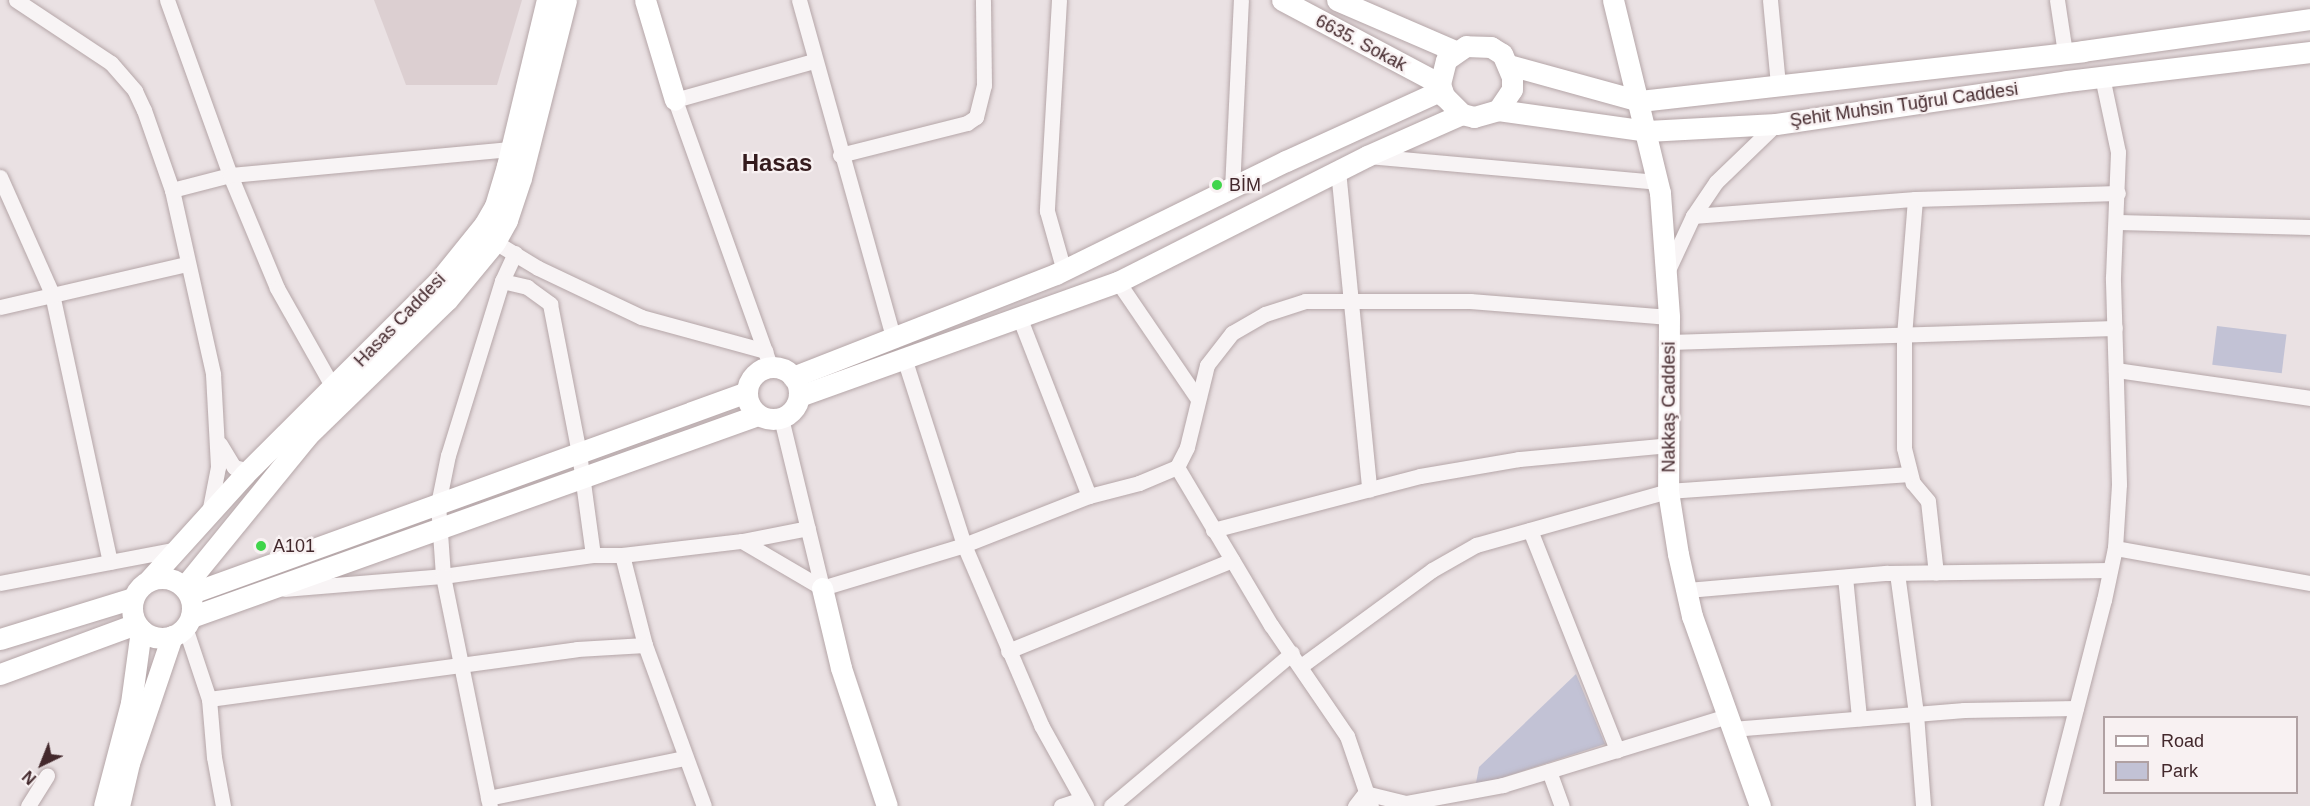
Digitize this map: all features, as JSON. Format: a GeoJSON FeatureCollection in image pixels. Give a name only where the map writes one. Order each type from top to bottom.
{"type":"FeatureCollection","features":[{"type":"Feature","properties":{"kind":"main road","name":"Hasas Caddesi"},"geometry":{"type":"LineString","coordinates":[[149,580],[181,548],[254,465],[334,388],[465,251],[495,206],[547,0]]}},
{"type":"Feature","properties":{"kind":"main road","name":"Hasas Caddesi"},"geometry":{"type":"LineString","coordinates":[[186,591],[306,436],[447,300],[495,242],[507,220],[521,178],[566,0]]}},
{"type":"Feature","properties":{"kind":"main road"},"geometry":{"type":"LineString","coordinates":[[645,0],[675,100]]}},
{"type":"Feature","properties":{"kind":"main road","name":"6635. Sokak"},"geometry":{"type":"LineString","coordinates":[[1282,0],[1441,87]]}},
{"type":"Feature","properties":{"kind":"main road","name":"6635. Sokak"},"geometry":{"type":"LineString","coordinates":[[1337,0],[1455,51]]}},
{"type":"Feature","properties":{"kind":"main road","name":"Nakkaş Caddesi"},"geometry":{"type":"LineString","coordinates":[[1614,0],[1658,182],[1669,317],[1668,491],[1687,590],[1729,722],[1760,806]]}},
{"type":"Feature","properties":{"kind":"main road","name":"Şehit Muhsin Tuğrul Caddesi"},"geometry":{"type":"LineString","coordinates":[[1509,65],[1640,101],[2065,53],[2310,19]]}},
{"type":"Feature","properties":{"kind":"main road"},"geometry":{"type":"LineString","coordinates":[[1479,44],[1502,54],[1509,65],[1512,89],[1498,110],[1474,117],[1462,114],[1451,107],[1441,87],[1446,60],[1455,51],[1479,44]]}},
{"type":"Feature","properties":{"kind":"main road","name":"Şehit Muhsin Tuğrul Caddesi"},"geometry":{"type":"LineString","coordinates":[[1498,110],[1647,131],[1776,124],[2102,77],[2310,52]]}},
{"type":"Feature","properties":{"kind":"main road"},"geometry":{"type":"LineString","coordinates":[[796,387],[894,340],[1064,271],[1441,87]]}},
{"type":"Feature","properties":{"kind":"main road"},"geometry":{"type":"LineString","coordinates":[[796,387],[905,361],[1118,282],[1338,170],[1462,114]]}},
{"type":"Feature","properties":{"kind":"main road"},"geometry":{"type":"LineString","coordinates":[[139,627],[155,637],[263,591],[758,415],[781,418],[793,410],[796,387],[783,370],[768,360],[752,378],[747,392],[749,405],[758,415]]}},
{"type":"Feature","properties":{"kind":"main road"},"geometry":{"type":"LineString","coordinates":[[0,639],[133,598],[149,580],[162,578],[186,591],[438,504],[747,392]]}},
{"type":"Feature","properties":{"kind":"main road"},"geometry":{"type":"LineString","coordinates":[[822,588],[841,668],[887,806]]}},
{"type":"Feature","properties":{"kind":"main road"},"geometry":{"type":"LineString","coordinates":[[119,806],[129,763],[183,627],[186,591]]}},
{"type":"Feature","properties":{"kind":"main road"},"geometry":{"type":"LineString","coordinates":[[104,806],[131,704],[139,627],[133,598]]}},
{"type":"Feature","properties":{"kind":"main road"},"geometry":{"type":"LineString","coordinates":[[0,674],[139,627]]}},
{"type":"Feature","properties":{"kind":"street"},"geometry":{"type":"LineString","coordinates":[[16,0],[111,63],[126,78],[144,110],[172,190],[186,264],[213,374],[218,467],[209,516]]}},
{"type":"Feature","properties":{"kind":"street"},"geometry":{"type":"LineString","coordinates":[[167,0],[230,175],[277,288],[334,388]]}},
{"type":"Feature","properties":{"kind":"street"},"geometry":{"type":"LineString","coordinates":[[799,0],[840,155],[894,340]]}},
{"type":"Feature","properties":{"kind":"street"},"geometry":{"type":"LineString","coordinates":[[840,155],[967,123],[976,117],[984,85],[983,0]]}},
{"type":"Feature","properties":{"kind":"street"},"geometry":{"type":"LineString","coordinates":[[1059,0],[1047,211],[1064,271]]}},
{"type":"Feature","properties":{"kind":"street"},"geometry":{"type":"LineString","coordinates":[[1232,189],[1240,0]]}},
{"type":"Feature","properties":{"kind":"street"},"geometry":{"type":"LineString","coordinates":[[1770,0],[1778,85]]}},
{"type":"Feature","properties":{"kind":"street"},"geometry":{"type":"LineString","coordinates":[[2057,0],[2065,53]]}},
{"type":"Feature","properties":{"kind":"street"},"geometry":{"type":"LineString","coordinates":[[768,360],[675,100],[814,61]]}},
{"type":"Feature","properties":{"kind":"street"},"geometry":{"type":"LineString","coordinates":[[2051,806],[2115,548],[2119,484],[2115,328],[2118,152],[2102,77]]}},
{"type":"Feature","properties":{"kind":"street"},"geometry":{"type":"LineString","coordinates":[[1665,275],[1693,216],[1739,156],[1776,124]]}},
{"type":"Feature","properties":{"kind":"street"},"geometry":{"type":"LineString","coordinates":[[172,190],[230,175],[511,149]]}},
{"type":"Feature","properties":{"kind":"street"},"geometry":{"type":"LineString","coordinates":[[1367,156],[1658,182]]}},
{"type":"Feature","properties":{"kind":"street"},"geometry":{"type":"LineString","coordinates":[[1338,170],[1343,190],[1349,301],[1369,489]]}},
{"type":"Feature","properties":{"kind":"street"},"geometry":{"type":"LineString","coordinates":[[0,177],[52,294],[110,562]]}},
{"type":"Feature","properties":{"kind":"street"},"geometry":{"type":"LineString","coordinates":[[1693,216],[1915,199],[2118,194]]}},
{"type":"Feature","properties":{"kind":"street"},"geometry":{"type":"LineString","coordinates":[[1915,199],[1904,336],[1904,448],[1909,474],[1928,501],[1936,573]]}},
{"type":"Feature","properties":{"kind":"street"},"geometry":{"type":"LineString","coordinates":[[2118,222],[2310,226]]}},
{"type":"Feature","properties":{"kind":"street"},"geometry":{"type":"LineString","coordinates":[[495,242],[538,268],[641,317],[768,360]]}},
{"type":"Feature","properties":{"kind":"street"},"geometry":{"type":"LineString","coordinates":[[515,253],[502,281],[448,455],[438,504],[443,576],[489,802],[685,758]]}},
{"type":"Feature","properties":{"kind":"street"},"geometry":{"type":"LineString","coordinates":[[0,307],[186,264]]}},
{"type":"Feature","properties":{"kind":"street"},"geometry":{"type":"LineString","coordinates":[[502,281],[527,287],[550,304],[579,453],[593,555]]}},
{"type":"Feature","properties":{"kind":"street"},"geometry":{"type":"LineString","coordinates":[[1118,282],[1197,398]]}},
{"type":"Feature","properties":{"kind":"street"},"geometry":{"type":"LineString","coordinates":[[742,541],[822,588],[964,545],[1089,496],[1139,483],[1177,466],[1187,447],[1197,398],[1207,365],[1232,333],[1265,314],[1305,301],[1470,301],[1669,317]]}},
{"type":"Feature","properties":{"kind":"street"},"geometry":{"type":"LineString","coordinates":[[1020,319],[1089,496]]}},
{"type":"Feature","properties":{"kind":"street"},"geometry":{"type":"LineString","coordinates":[[1669,342],[1904,336],[1960,330],[2115,328]]}},
{"type":"Feature","properties":{"kind":"street"},"geometry":{"type":"LineString","coordinates":[[905,361],[964,545],[1041,725],[1084,802],[1061,806]]}},
{"type":"Feature","properties":{"kind":"street"},"geometry":{"type":"LineString","coordinates":[[2116,370],[2310,398]]}},
{"type":"Feature","properties":{"kind":"street"},"geometry":{"type":"LineString","coordinates":[[781,418],[822,588]]}},
{"type":"Feature","properties":{"kind":"street"},"geometry":{"type":"LineString","coordinates":[[218,438],[234,467],[245,470],[254,465]]}},
{"type":"Feature","properties":{"kind":"street"},"geometry":{"type":"LineString","coordinates":[[1214,530],[1420,476],[1519,459],[1669,445]]}},
{"type":"Feature","properties":{"kind":"street"},"geometry":{"type":"LineString","coordinates":[[1177,466],[1232,560],[1347,736],[1368,799]]}},
{"type":"Feature","properties":{"kind":"street"},"geometry":{"type":"LineString","coordinates":[[1111,806],[1297,660],[1432,570],[1476,545],[1668,491],[1909,474]]}},
{"type":"Feature","properties":{"kind":"street"},"geometry":{"type":"LineString","coordinates":[[263,591],[443,576],[593,555],[622,555],[742,541],[808,528]]}},
{"type":"Feature","properties":{"kind":"street"},"geometry":{"type":"LineString","coordinates":[[1530,530],[1617,750]]}},
{"type":"Feature","properties":{"kind":"street"},"geometry":{"type":"LineString","coordinates":[[0,583],[181,548]]}},
{"type":"Feature","properties":{"kind":"street"},"geometry":{"type":"LineString","coordinates":[[2115,548],[2310,583]]}},
{"type":"Feature","properties":{"kind":"street"},"geometry":{"type":"LineString","coordinates":[[622,555],[645,645],[704,806]]}},
{"type":"Feature","properties":{"kind":"street"},"geometry":{"type":"LineString","coordinates":[[1008,651],[1232,560]]}},
{"type":"Feature","properties":{"kind":"street"},"geometry":{"type":"LineString","coordinates":[[1687,590],[1897,573],[2110,570]]}},
{"type":"Feature","properties":{"kind":"street"},"geometry":{"type":"LineString","coordinates":[[1897,573],[1916,714],[1923,806]]}},
{"type":"Feature","properties":{"kind":"street"},"geometry":{"type":"LineString","coordinates":[[1845,577],[1859,718]]}},
{"type":"Feature","properties":{"kind":"street"},"geometry":{"type":"LineString","coordinates":[[183,627],[209,699],[214,757],[223,806]]}},
{"type":"Feature","properties":{"kind":"street"},"geometry":{"type":"LineString","coordinates":[[209,699],[578,649],[645,645]]}},
{"type":"Feature","properties":{"kind":"street"},"geometry":{"type":"LineString","coordinates":[[1355,806],[1368,799],[1406,803],[1503,785],[1617,750],[1729,722],[2076,708]]}},
{"type":"Feature","properties":{"kind":"street"},"geometry":{"type":"LineString","coordinates":[[1549,771],[1562,806]]}},
{"type":"Feature","properties":{"kind":"street"},"geometry":{"type":"LineString","coordinates":[[28,806],[47,776]]}},
{"type":"Feature","properties":{"kind":"shaded area"},"geometry":{"type":"Polygon","coordinates":[[[374,0],[522,0],[497,85],[406,85],[374,0]]]}},
{"type":"Feature","properties":{"kind":"green space"},"geometry":{"type":"Polygon","coordinates":[[[2217,326],[2286,335],[2282,373],[2212,365],[2217,326]]]}},
{"type":"Feature","properties":{"kind":"green space"},"geometry":{"type":"Polygon","coordinates":[[[1576,674],[1605,744],[1483,784],[1476,783],[1479,767],[1576,674]]]}},
{"type":"Feature","properties":{"kind":"place","name":"BİM"},"geometry":{"type":"Point","coordinates":[1217,185]}},
{"type":"Feature","properties":{"kind":"place","name":"A101"},"geometry":{"type":"Point","coordinates":[261,546]}},
{"type":"Feature","properties":{"kind":"district","name":"Hasas"},"geometry":{"type":"Point","coordinates":[777,163]}}]}
